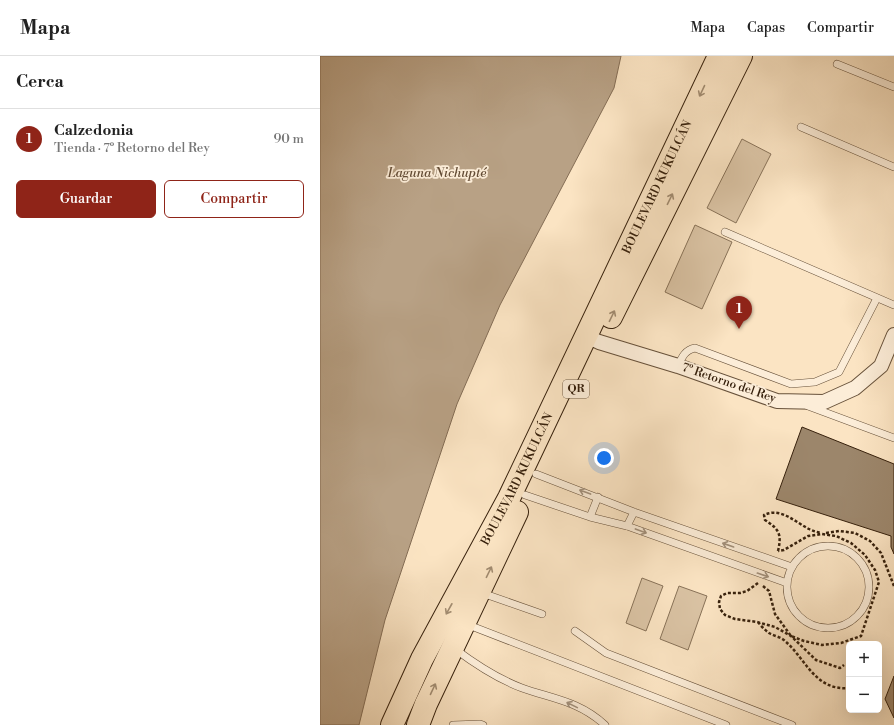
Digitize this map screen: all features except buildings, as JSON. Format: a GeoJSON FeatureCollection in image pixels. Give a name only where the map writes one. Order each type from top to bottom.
{"type":"FeatureCollection","features":[{"type":"Feature","properties":{"kind":"main road","name":"BOULEVARD KUKULCÁN"},"geometry":{"type":"LineString","coordinates":[[418,725],[426,704],[536,474],[593,339],[719,56]]}},
{"type":"Feature","properties":{"kind":"main road","name":"BOULEVARD KUKULCÁN"},"geometry":{"type":"LineString","coordinates":[[392,725],[422,659],[509,498],[741,56]]}},
{"type":"Feature","properties":{"kind":"street","name":"7º Retorno del Rey"},"geometry":{"type":"LineString","coordinates":[[593,339],[678,366],[777,401],[824,402],[855,388],[881,366],[894,335]]}},
{"type":"Feature","properties":{"kind":"lane"},"geometry":{"type":"LineString","coordinates":[[837,64],[894,87]]}},
{"type":"Feature","properties":{"kind":"lane"},"geometry":{"type":"LineString","coordinates":[[801,127],[894,167]]}},
{"type":"Feature","properties":{"kind":"lane"},"geometry":{"type":"LineString","coordinates":[[724,232],[894,305]]}},
{"type":"Feature","properties":{"kind":"lane"},"geometry":{"type":"LineString","coordinates":[[678,366],[683,355],[689,349],[695,348],[791,384],[815,382],[839,372],[877,298]]}},
{"type":"Feature","properties":{"kind":"lane"},"geometry":{"type":"LineString","coordinates":[[796,401],[894,438]]}},
{"type":"Feature","properties":{"kind":"lane"},"geometry":{"type":"LineString","coordinates":[[536,474],[634,512],[792,567]]}},
{"type":"Feature","properties":{"kind":"lane"},"geometry":{"type":"LineString","coordinates":[[526,495],[590,517],[626,526],[787,583]]}},
{"type":"Feature","properties":{"kind":"lane"},"geometry":{"type":"LineString","coordinates":[[590,517],[598,497]]}},
{"type":"Feature","properties":{"kind":"lane"},"geometry":{"type":"LineString","coordinates":[[626,526],[634,512]]}},
{"type":"Feature","properties":{"kind":"lane"},"geometry":{"type":"LineString","coordinates":[[822,547],[836,547],[848,552],[859,561],[866,573],[869,586],[867,600],[860,612],[851,621],[839,627],[826,628],[813,625],[801,618],[793,608],[788,596],[787,583],[792,567],[809,551],[822,547]]}},
{"type":"Feature","properties":{"kind":"lane"},"geometry":{"type":"LineString","coordinates":[[480,593],[542,614]]}},
{"type":"Feature","properties":{"kind":"lane"},"geometry":{"type":"LineString","coordinates":[[464,624],[726,725]]}},
{"type":"Feature","properties":{"kind":"lane"},"geometry":{"type":"LineString","coordinates":[[575,630],[606,653],[792,725]]}},
{"type":"Feature","properties":{"kind":"lane"},"geometry":{"type":"LineString","coordinates":[[453,647],[495,675],[521,688],[564,700],[594,716],[605,725]]}},
{"type":"Feature","properties":{"kind":"lane"},"geometry":{"type":"LineString","coordinates":[[453,725],[483,725]]}},
{"type":"Feature","properties":{"kind":"path"},"geometry":{"type":"LineString","coordinates":[[778,551],[781,540],[779,532],[772,524],[765,520],[764,515],[769,513],[781,514],[792,518],[808,529],[822,534],[839,531],[855,533],[870,541],[881,553],[894,586]]}},
{"type":"Feature","properties":{"kind":"path"},"geometry":{"type":"LineString","coordinates":[[758,582],[747,591],[740,593],[727,593],[721,596],[719,602],[720,609],[725,614],[735,619],[757,622],[775,627],[791,636],[816,660],[840,668],[844,665]]}},
{"type":"Feature","properties":{"kind":"path"},"geometry":{"type":"LineString","coordinates":[[757,622],[767,632],[784,640],[797,652],[808,670],[823,683],[846,688]]}},
{"type":"Feature","properties":{"kind":"shaded area"},"geometry":{"type":"Polygon","coordinates":[[[742,139],[771,154],[736,223],[707,208],[742,139]]]}},
{"type":"Feature","properties":{"kind":"shaded area"},"geometry":{"type":"Polygon","coordinates":[[[695,225],[732,242],[702,309],[665,292],[695,225]]]}},
{"type":"Feature","properties":{"kind":"shaded area"},"geometry":{"type":"Polygon","coordinates":[[[642,578],[663,586],[646,631],[626,623],[642,578]]]}},
{"type":"Feature","properties":{"kind":"shaded area"},"geometry":{"type":"Polygon","coordinates":[[[679,586],[707,596],[688,650],[660,639],[679,586]]]}},
{"type":"Feature","properties":{"kind":"water","name":"Laguna Nichupté"},"geometry":{"type":"Polygon","coordinates":[[[320,56],[621,56],[614,88],[500,305],[457,404],[385,620],[359,725],[320,725],[320,56]]]}},
{"type":"Feature","properties":{"kind":"place","name":"Calzedonia"},"geometry":{"type":"Point","coordinates":[739,329]}}]}
